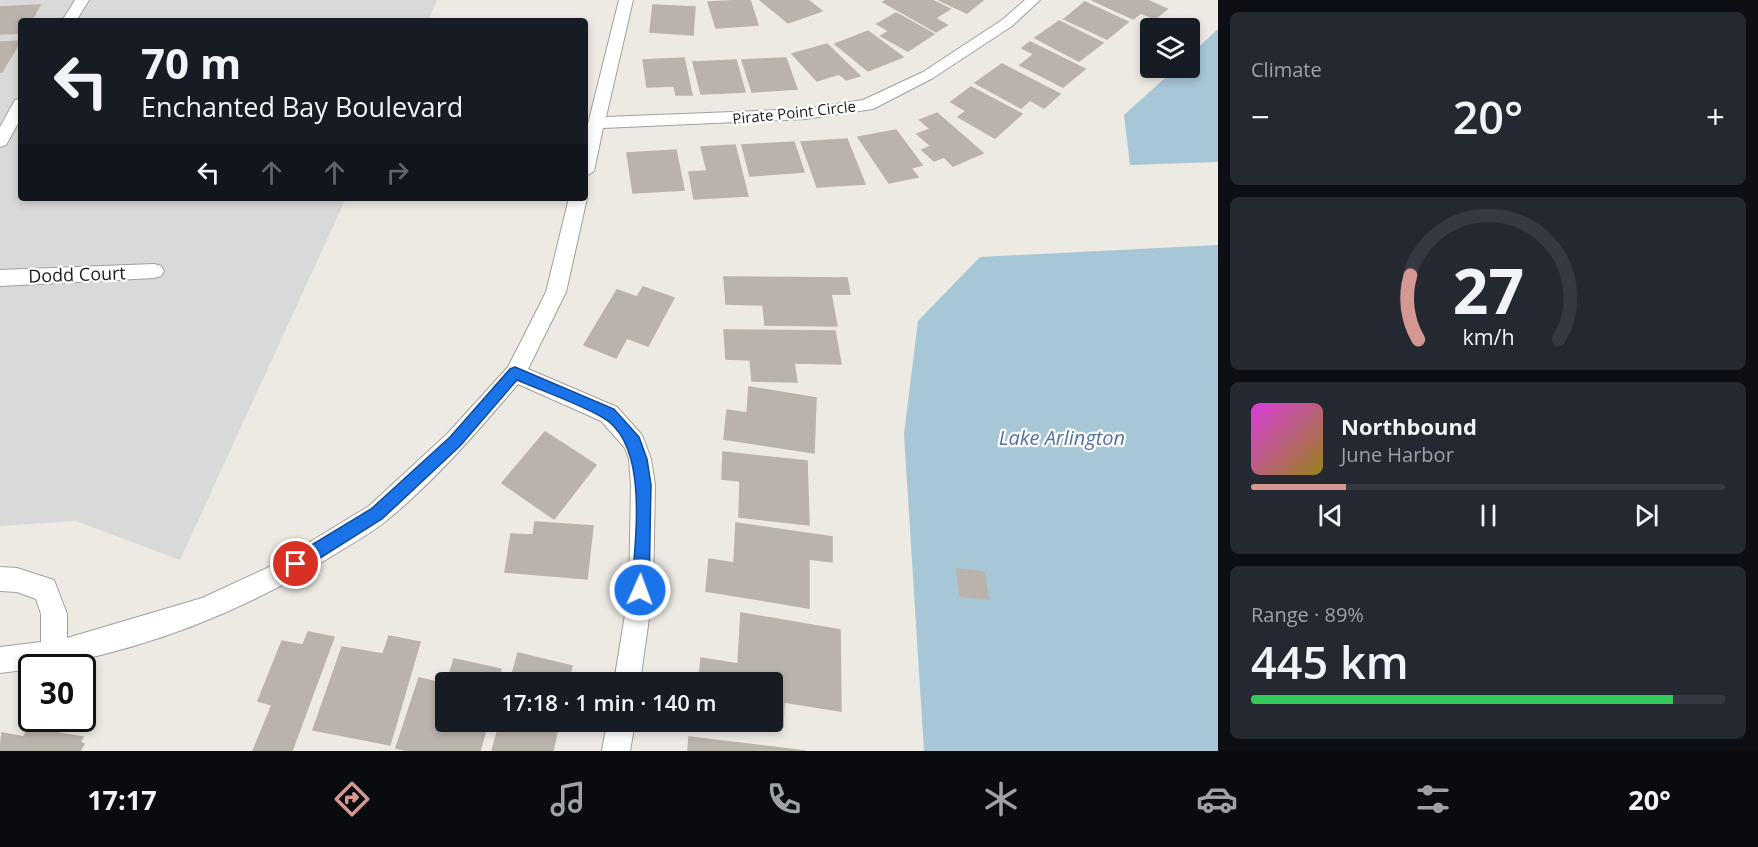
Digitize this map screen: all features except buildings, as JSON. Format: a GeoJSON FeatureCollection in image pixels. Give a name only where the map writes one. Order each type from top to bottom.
{"type":"FeatureCollection","features":[{"type":"Feature","properties":{"kind":"street"},"geometry":{"type":"LineString","coordinates":[[71,18],[82,0]]}},
{"type":"Feature","properties":{"kind":"street"},"geometry":{"type":"LineString","coordinates":[[588,158],[626,0]]}},
{"type":"Feature","properties":{"kind":"street","name":"Pirate Point Circle"},"geometry":{"type":"LineString","coordinates":[[596,123],[805,114],[867,105],[928,75],[1007,23],[1033,0]]}},
{"type":"Feature","properties":{"kind":"street"},"geometry":{"type":"LineString","coordinates":[[0,141],[18,109]]}},
{"type":"Feature","properties":{"kind":"street"},"geometry":{"type":"LineString","coordinates":[[0,579],[17,580],[45,589],[54,614],[54,654],[105,641],[204,609],[276,577],[377,514],[455,441],[515,373],[556,292],[577,201]]}},
{"type":"Feature","properties":{"kind":"street","name":"Dodd Court"},"geometry":{"type":"LineString","coordinates":[[0,278],[154,271]]}},
{"type":"Feature","properties":{"kind":"street"},"geometry":{"type":"LineString","coordinates":[[515,373],[609,414],[634,442],[640,459],[643,485],[640,590],[628,672]]}},
{"type":"Feature","properties":{"kind":"street"},"geometry":{"type":"LineString","coordinates":[[0,660],[18,658]]}},
{"type":"Feature","properties":{"kind":"street"},"geometry":{"type":"LineString","coordinates":[[616,751],[619,732]]}},
{"type":"Feature","properties":{"kind":"shaded area"},"geometry":{"type":"Polygon","coordinates":[[[0,0],[437,0],[429,18],[18,18],[18,201],[345,201],[180,560],[76,521],[0,526],[0,0]]]}},
{"type":"Feature","properties":{"kind":"water"},"geometry":{"type":"Polygon","coordinates":[[[1218,29],[1218,162],[1130,165],[1124,115],[1165,78],[1200,78],[1200,46],[1218,29]]]}},
{"type":"Feature","properties":{"kind":"water","name":"Lake Arlington"},"geometry":{"type":"Polygon","coordinates":[[[1218,245],[1218,751],[924,751],[904,434],[918,321],[980,257],[1218,245]]]}},
{"type":"Feature","properties":{"kind":"route"},"geometry":{"type":"LineString","coordinates":[[296,564],[377,514],[455,441],[500,393],[515,373],[609,414],[634,442],[640,459],[643,485],[640,590]]}}]}
